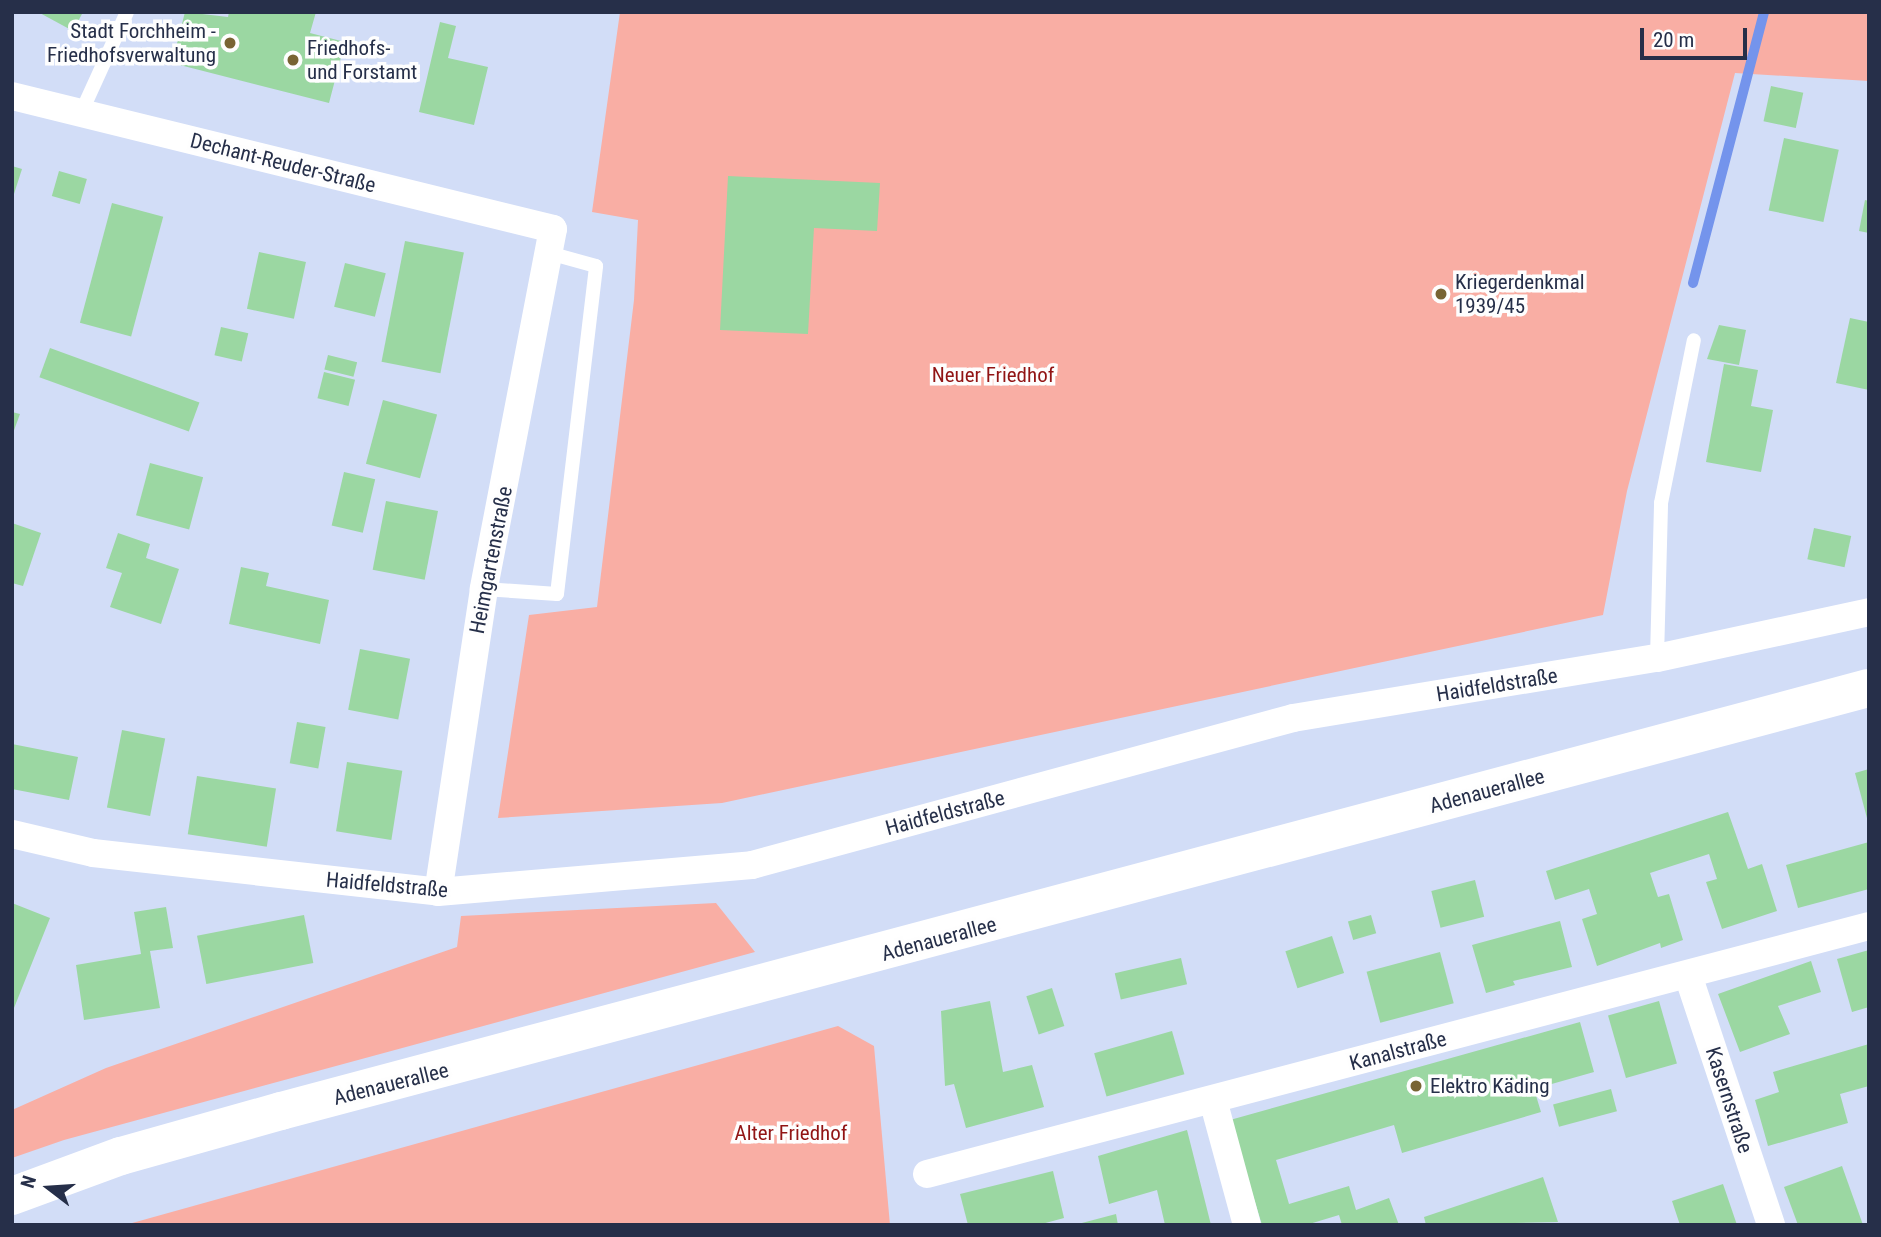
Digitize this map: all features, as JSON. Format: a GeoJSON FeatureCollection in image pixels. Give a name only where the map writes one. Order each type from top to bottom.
{"type":"FeatureCollection","features":[{"type":"Feature","properties":{"kind":"main road","name":"Adenauerallee"},"geometry":{"type":"LineString","coordinates":[[12,1196],[121,1156],[281,1111],[1869,688]]}},
{"type":"Feature","properties":{"kind":"street","name":"Dechant-Reuder-Straße"},"geometry":{"type":"LineString","coordinates":[[12,96],[552,241]]}},
{"type":"Feature","properties":{"kind":"street","name":"Heimgartenstraße"},"geometry":{"type":"LineString","coordinates":[[438,892],[484,589],[552,241]]}},
{"type":"Feature","properties":{"kind":"street","name":"Haidfeldstraße"},"geometry":{"type":"LineString","coordinates":[[12,834],[93,853],[438,892],[752,865],[1293,718],[1657,658],[1869,612]]}},
{"type":"Feature","properties":{"kind":"street","name":"Kanalstraße"},"geometry":{"type":"LineString","coordinates":[[927,1174],[1869,926]]}},
{"type":"Feature","properties":{"kind":"street","name":"Kasernstraße"},"geometry":{"type":"LineString","coordinates":[[1688,975],[1771,1225]]}},
{"type":"Feature","properties":{"kind":"street"},"geometry":{"type":"LineString","coordinates":[[1213,1100],[1247,1225]]}},
{"type":"Feature","properties":{"kind":"lane"},"geometry":{"type":"LineString","coordinates":[[81,113],[127,12]]}},
{"type":"Feature","properties":{"kind":"lane"},"geometry":{"type":"LineString","coordinates":[[484,589],[557,594],[596,266],[552,241]]}},
{"type":"Feature","properties":{"kind":"lane"},"geometry":{"type":"LineString","coordinates":[[1657,658],[1661,503],[1694,340]]}},
{"type":"Feature","properties":{"kind":"green space","name":"Neuer Friedhof"},"geometry":{"type":"Polygon","coordinates":[[[620,12],[1869,12],[1869,81],[1735,73],[1627,491],[1603,615],[722,803],[498,818],[529,615],[597,607],[634,300],[638,220],[592,212],[620,12]]]}},
{"type":"Feature","properties":{"kind":"green space"},"geometry":{"type":"Polygon","coordinates":[[[716,903],[755,952],[64,1140],[12,1158],[12,1110],[106,1068],[457,947],[461,916],[716,903]]]}},
{"type":"Feature","properties":{"kind":"green space","name":"Alter Friedhof"},"geometry":{"type":"Polygon","coordinates":[[[838,1026],[874,1046],[890,1225],[125,1225],[838,1026]]]}},
{"type":"Feature","properties":{"kind":"building"},"geometry":{"type":"Polygon","coordinates":[[[38,12],[83,12],[73,31],[38,12]]]}},
{"type":"Feature","properties":{"kind":"building"},"geometry":{"type":"Polygon","coordinates":[[[185,12],[228,17],[229,12],[316,12],[310,33],[345,42],[329,103],[172,63],[185,12]]]}},
{"type":"Feature","properties":{"kind":"building"},"geometry":{"type":"Polygon","coordinates":[[[440,22],[456,26],[448,58],[488,67],[474,125],[419,112],[440,22]]]}},
{"type":"Feature","properties":{"kind":"building"},"geometry":{"type":"Polygon","coordinates":[[[1771,86],[1803,93],[1796,128],[1764,121],[1771,86]]]}},
{"type":"Feature","properties":{"kind":"building"},"geometry":{"type":"Polygon","coordinates":[[[1784,138],[1839,150],[1823,222],[1769,210],[1784,138]]]}},
{"type":"Feature","properties":{"kind":"building"},"geometry":{"type":"Polygon","coordinates":[[[12,166],[22,169],[13,197],[12,197],[12,166]]]}},
{"type":"Feature","properties":{"kind":"building"},"geometry":{"type":"Polygon","coordinates":[[[59,171],[87,179],[80,204],[52,196],[59,171]]]}},
{"type":"Feature","properties":{"kind":"building"},"geometry":{"type":"Polygon","coordinates":[[[728,176],[880,183],[877,231],[814,228],[808,334],[720,330],[728,176]]]}},
{"type":"Feature","properties":{"kind":"building"},"geometry":{"type":"Polygon","coordinates":[[[1865,200],[1869,201],[1869,233],[1859,231],[1865,200]]]}},
{"type":"Feature","properties":{"kind":"building"},"geometry":{"type":"Polygon","coordinates":[[[112,203],[163,217],[131,336],[80,323],[112,203]]]}},
{"type":"Feature","properties":{"kind":"building"},"geometry":{"type":"Polygon","coordinates":[[[405,241],[464,252],[440,373],[382,362],[405,241]]]}},
{"type":"Feature","properties":{"kind":"building"},"geometry":{"type":"Polygon","coordinates":[[[259,252],[306,262],[294,319],[247,309],[259,252]]]}},
{"type":"Feature","properties":{"kind":"building"},"geometry":{"type":"Polygon","coordinates":[[[345,263],[386,273],[375,317],[334,307],[345,263]]]}},
{"type":"Feature","properties":{"kind":"building"},"geometry":{"type":"Polygon","coordinates":[[[1850,318],[1869,322],[1869,390],[1836,383],[1850,318]]]}},
{"type":"Feature","properties":{"kind":"building"},"geometry":{"type":"Polygon","coordinates":[[[1719,325],[1746,330],[1739,365],[1707,359],[1719,325]]]}},
{"type":"Feature","properties":{"kind":"building"},"geometry":{"type":"Polygon","coordinates":[[[221,327],[248,333],[242,362],[214,355],[221,327]]]}},
{"type":"Feature","properties":{"kind":"building"},"geometry":{"type":"Polygon","coordinates":[[[50,348],[199,402],[189,432],[39,377],[50,348]]]}},
{"type":"Feature","properties":{"kind":"building"},"geometry":{"type":"Polygon","coordinates":[[[328,355],[357,362],[353,377],[324,370],[328,355]]]}},
{"type":"Feature","properties":{"kind":"building"},"geometry":{"type":"Polygon","coordinates":[[[1724,364],[1758,370],[1751,406],[1773,410],[1761,472],[1706,462],[1724,364]]]}},
{"type":"Feature","properties":{"kind":"building"},"geometry":{"type":"Polygon","coordinates":[[[324,372],[355,380],[349,406],[317,398],[324,372]]]}},
{"type":"Feature","properties":{"kind":"building"},"geometry":{"type":"Polygon","coordinates":[[[383,400],[437,414],[420,478],[366,464],[383,400]]]}},
{"type":"Feature","properties":{"kind":"building"},"geometry":{"type":"Polygon","coordinates":[[[12,412],[20,414],[13,433],[12,433],[12,412]]]}},
{"type":"Feature","properties":{"kind":"building"},"geometry":{"type":"Polygon","coordinates":[[[150,463],[203,477],[189,529],[136,515],[150,463]]]}},
{"type":"Feature","properties":{"kind":"building"},"geometry":{"type":"Polygon","coordinates":[[[344,472],[375,479],[363,533],[332,526],[344,472]]]}},
{"type":"Feature","properties":{"kind":"building"},"geometry":{"type":"Polygon","coordinates":[[[386,501],[438,511],[425,580],[373,570],[386,501]]]}},
{"type":"Feature","properties":{"kind":"building"},"geometry":{"type":"Polygon","coordinates":[[[12,523],[41,533],[23,586],[12,583],[12,523]]]}},
{"type":"Feature","properties":{"kind":"building"},"geometry":{"type":"Polygon","coordinates":[[[1814,528],[1851,536],[1845,567],[1807,559],[1814,528]]]}},
{"type":"Feature","properties":{"kind":"building"},"geometry":{"type":"Polygon","coordinates":[[[118,533],[150,544],[146,558],[179,569],[161,624],[110,607],[122,573],[106,568],[118,533]]]}},
{"type":"Feature","properties":{"kind":"building"},"geometry":{"type":"Polygon","coordinates":[[[241,567],[269,573],[266,586],[329,600],[320,644],[229,624],[241,567]]]}},
{"type":"Feature","properties":{"kind":"building"},"geometry":{"type":"Polygon","coordinates":[[[360,649],[410,659],[398,720],[348,710],[360,649]]]}},
{"type":"Feature","properties":{"kind":"building"},"geometry":{"type":"Polygon","coordinates":[[[297,722],[326,727],[318,768],[290,763],[297,722]]]}},
{"type":"Feature","properties":{"kind":"building"},"geometry":{"type":"Polygon","coordinates":[[[122,730],[165,738],[150,816],[107,808],[122,730]]]}},
{"type":"Feature","properties":{"kind":"building"},"geometry":{"type":"Polygon","coordinates":[[[12,744],[78,757],[69,800],[12,789],[12,744]]]}},
{"type":"Feature","properties":{"kind":"building"},"geometry":{"type":"Polygon","coordinates":[[[347,762],[402,771],[391,840],[336,831],[347,762]]]}},
{"type":"Feature","properties":{"kind":"building"},"geometry":{"type":"Polygon","coordinates":[[[1869,769],[1869,822],[1868,822],[1855,773],[1869,769]]]}},
{"type":"Feature","properties":{"kind":"building"},"geometry":{"type":"Polygon","coordinates":[[[197,776],[276,789],[267,847],[188,834],[197,776]]]}},
{"type":"Feature","properties":{"kind":"building"},"geometry":{"type":"Polygon","coordinates":[[[1728,812],[1748,869],[1762,864],[1777,911],[1722,929],[1706,882],[1717,879],[1709,854],[1650,873],[1658,897],[1669,894],[1683,940],[1661,948],[1660,943],[1597,966],[1582,919],[1597,914],[1589,889],[1555,900],[1546,871],[1728,812]]]}},
{"type":"Feature","properties":{"kind":"building"},"geometry":{"type":"Polygon","coordinates":[[[1869,842],[1869,889],[1798,908],[1786,865],[1869,842]]]}},
{"type":"Feature","properties":{"kind":"building"},"geometry":{"type":"Polygon","coordinates":[[[1475,880],[1484,917],[1441,928],[1431,891],[1475,880]]]}},
{"type":"Feature","properties":{"kind":"building"},"geometry":{"type":"Polygon","coordinates":[[[12,903],[50,918],[12,1013],[12,903]]]}},
{"type":"Feature","properties":{"kind":"building"},"geometry":{"type":"Polygon","coordinates":[[[166,907],[173,948],[150,951],[160,1008],[84,1020],[76,965],[141,954],[134,912],[166,907]]]}},
{"type":"Feature","properties":{"kind":"building"},"geometry":{"type":"Polygon","coordinates":[[[304,915],[313,963],[206,984],[197,936],[304,915]]]}},
{"type":"Feature","properties":{"kind":"building"},"geometry":{"type":"Polygon","coordinates":[[[1371,915],[1376,933],[1353,940],[1348,922],[1371,915]]]}},
{"type":"Feature","properties":{"kind":"building"},"geometry":{"type":"Polygon","coordinates":[[[1560,921],[1572,967],[1513,981],[1515,985],[1486,993],[1472,945],[1560,921]]]}},
{"type":"Feature","properties":{"kind":"building"},"geometry":{"type":"Polygon","coordinates":[[[1332,936],[1344,973],[1297,988],[1285,951],[1332,936]]]}},
{"type":"Feature","properties":{"kind":"building"},"geometry":{"type":"Polygon","coordinates":[[[1869,950],[1869,1007],[1852,1012],[1837,959],[1869,950]]]}},
{"type":"Feature","properties":{"kind":"building"},"geometry":{"type":"Polygon","coordinates":[[[1440,952],[1454,1003],[1380,1023],[1367,972],[1440,952]]]}},
{"type":"Feature","properties":{"kind":"building"},"geometry":{"type":"Polygon","coordinates":[[[1181,958],[1187,984],[1121,1000],[1115,973],[1181,958]]]}},
{"type":"Feature","properties":{"kind":"building"},"geometry":{"type":"Polygon","coordinates":[[[1811,961],[1821,992],[1778,1006],[1790,1034],[1740,1052],[1718,994],[1811,961]]]}},
{"type":"Feature","properties":{"kind":"building"},"geometry":{"type":"Polygon","coordinates":[[[1052,988],[1064,1026],[1039,1034],[1026,996],[1052,988]]]}},
{"type":"Feature","properties":{"kind":"building"},"geometry":{"type":"Polygon","coordinates":[[[990,1001],[1003,1072],[1032,1065],[1044,1107],[966,1128],[954,1084],[945,1086],[941,1011],[990,1001]]]}},
{"type":"Feature","properties":{"kind":"building"},"geometry":{"type":"Polygon","coordinates":[[[1659,1001],[1677,1063],[1626,1078],[1608,1016],[1659,1001]]]}},
{"type":"Feature","properties":{"kind":"building"},"geometry":{"type":"Polygon","coordinates":[[[1580,1022],[1594,1072],[1534,1089],[1541,1112],[1402,1153],[1394,1125],[1276,1160],[1289,1204],[1349,1186],[1356,1210],[1389,1198],[1399,1225],[1342,1225],[1339,1215],[1306,1225],[1262,1225],[1230,1120],[1580,1022]]]}},
{"type":"Feature","properties":{"kind":"building"},"geometry":{"type":"Polygon","coordinates":[[[1172,1031],[1184,1074],[1107,1097],[1094,1053],[1172,1031]]]}},
{"type":"Feature","properties":{"kind":"building"},"geometry":{"type":"Polygon","coordinates":[[[1869,1044],[1869,1086],[1840,1094],[1848,1123],[1768,1146],[1755,1100],[1779,1092],[1773,1072],[1869,1044]]]}},
{"type":"Feature","properties":{"kind":"building"},"geometry":{"type":"Polygon","coordinates":[[[1611,1089],[1617,1111],[1559,1127],[1553,1105],[1611,1089]]]}},
{"type":"Feature","properties":{"kind":"building"},"geometry":{"type":"Polygon","coordinates":[[[1187,1130],[1211,1225],[1165,1225],[1157,1190],[1109,1204],[1098,1156],[1187,1130]]]}},
{"type":"Feature","properties":{"kind":"building"},"geometry":{"type":"Polygon","coordinates":[[[1842,1166],[1863,1225],[1798,1225],[1784,1187],[1842,1166]]]}},
{"type":"Feature","properties":{"kind":"building"},"geometry":{"type":"Polygon","coordinates":[[[1053,1171],[1064,1218],[1038,1225],[968,1225],[960,1194],[1053,1171]]]}},
{"type":"Feature","properties":{"kind":"building"},"geometry":{"type":"Polygon","coordinates":[[[1543,1177],[1558,1222],[1426,1225],[1424,1217],[1543,1177]]]}},
{"type":"Feature","properties":{"kind":"building"},"geometry":{"type":"Polygon","coordinates":[[[1723,1184],[1737,1225],[1680,1225],[1672,1201],[1723,1184]]]}},
{"type":"Feature","properties":{"kind":"building"},"geometry":{"type":"Polygon","coordinates":[[[1116,1214],[1118,1225],[1078,1225],[1078,1224],[1116,1214]]]}},
{"type":"Feature","properties":{"kind":"waterway"},"geometry":{"type":"LineString","coordinates":[[1693,283],[1764,12]]}},
{"type":"Feature","properties":{"kind":"place","name":"Stadt Forchheim - Friedhofsverwaltung"},"geometry":{"type":"Point","coordinates":[230,43]}},
{"type":"Feature","properties":{"kind":"place","name":"Friedhofs- und Forstamt"},"geometry":{"type":"Point","coordinates":[293,60]}},
{"type":"Feature","properties":{"kind":"place","name":"Kriegerdenkmal 1939/45"},"geometry":{"type":"Point","coordinates":[1441,294]}},
{"type":"Feature","properties":{"kind":"place","name":"Elektro Käding"},"geometry":{"type":"Point","coordinates":[1416,1086]}}]}
